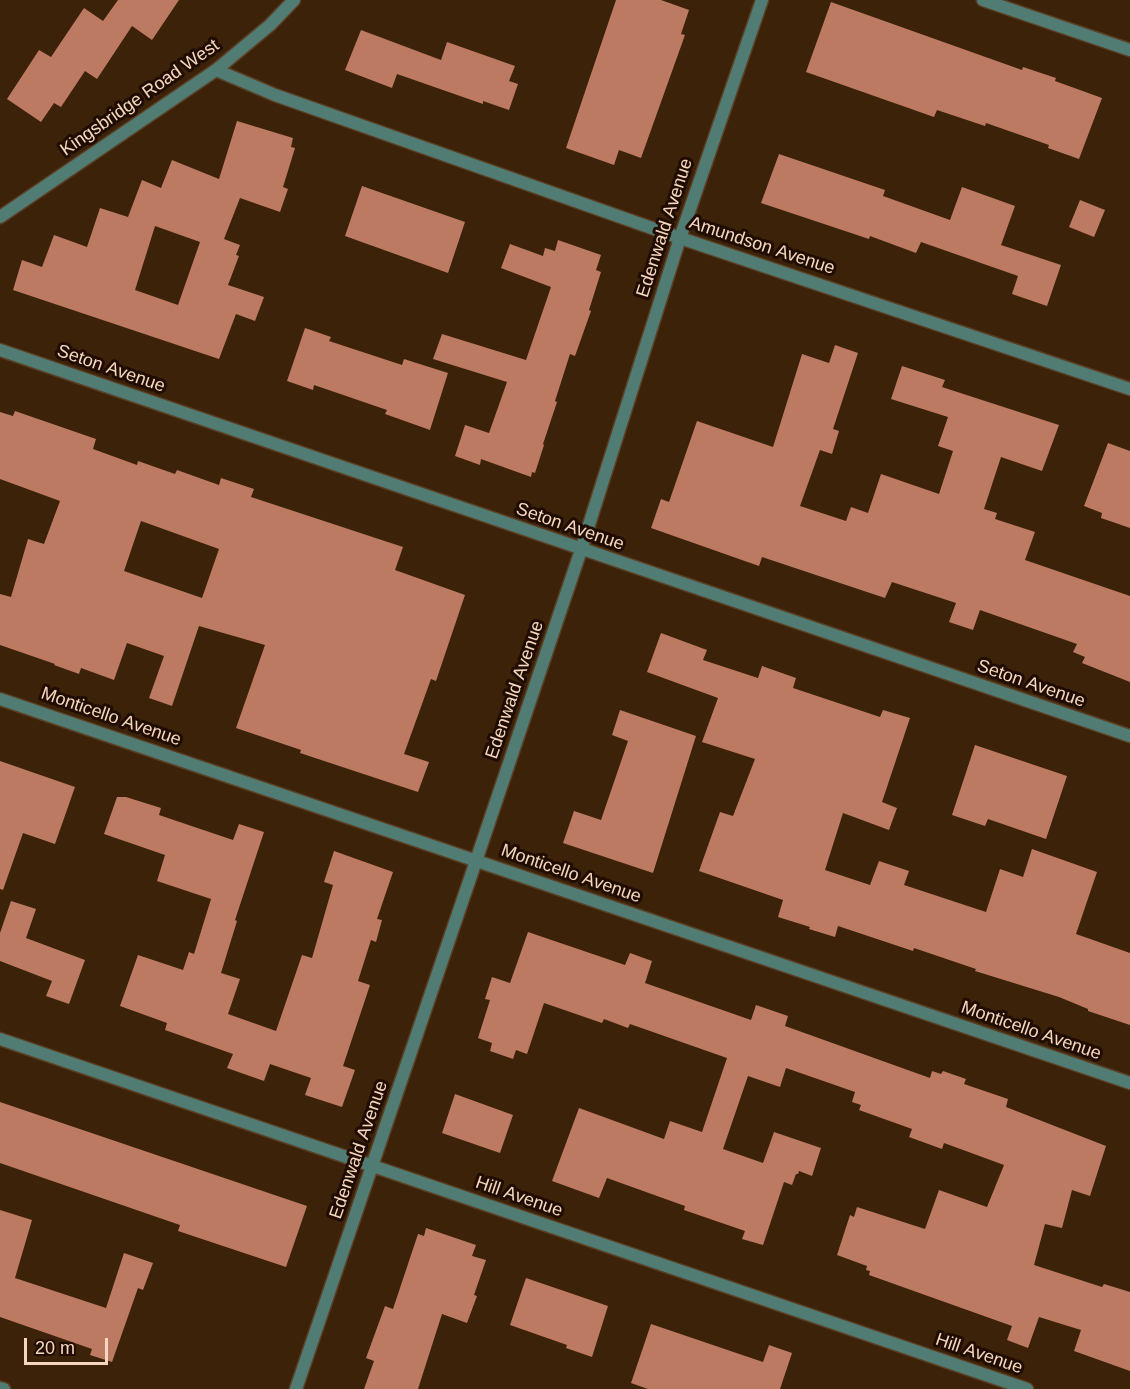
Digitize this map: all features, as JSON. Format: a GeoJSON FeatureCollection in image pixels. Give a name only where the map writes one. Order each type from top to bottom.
{"type":"FeatureCollection","features":[{"type":"Feature","properties":{"kind":"street","name":"Kingsbridge Road West"},"geometry":{"type":"LineString","coordinates":[[0,217],[216,70],[270,25],[294,0]]}},
{"type":"Feature","properties":{"kind":"street","name":"Edenwald Avenue"},"geometry":{"type":"LineString","coordinates":[[296,1389],[581,550],[680,238],[762,0]]}},
{"type":"Feature","properties":{"kind":"street"},"geometry":{"type":"LineString","coordinates":[[983,0],[1130,50]]}},
{"type":"Feature","properties":{"kind":"street","name":"Amundson Avenue"},"geometry":{"type":"LineString","coordinates":[[216,70],[275,95],[680,238],[1130,389]]}},
{"type":"Feature","properties":{"kind":"street","name":"Seton Avenue"},"geometry":{"type":"LineString","coordinates":[[0,350],[1130,736]]}},
{"type":"Feature","properties":{"kind":"street","name":"Monticello Avenue"},"geometry":{"type":"LineString","coordinates":[[0,699],[1130,1083]]}},
{"type":"Feature","properties":{"kind":"street","name":"Hill Avenue"},"geometry":{"type":"LineString","coordinates":[[0,1039],[1027,1389]]}},
{"type":"Feature","properties":{"kind":"building"},"geometry":{"type":"Polygon","coordinates":[[[118,0],[179,0],[152,40],[132,26],[97,79],[85,71],[61,107],[54,103],[41,122],[7,99],[39,50],[51,57],[84,8],[103,21],[118,0]]]}},
{"type":"Feature","properties":{"kind":"building"},"geometry":{"type":"Polygon","coordinates":[[[616,0],[661,0],[689,10],[681,34],[685,35],[641,158],[619,150],[614,165],[566,148],[616,0]]]}},
{"type":"Feature","properties":{"kind":"building"},"geometry":{"type":"Polygon","coordinates":[[[831,2],[1022,70],[1023,67],[1056,78],[1055,81],[1102,98],[1079,159],[1048,148],[1049,145],[986,123],[985,126],[937,110],[934,117],[806,72],[831,2]]]}},
{"type":"Feature","properties":{"kind":"building"},"geometry":{"type":"Polygon","coordinates":[[[361,30],[441,60],[447,42],[515,66],[509,81],[518,84],[509,110],[483,101],[483,104],[397,74],[392,88],[345,70],[361,30]]]}},
{"type":"Feature","properties":{"kind":"building"},"geometry":{"type":"Polygon","coordinates":[[[237,121],[293,138],[291,147],[295,148],[283,187],[288,189],[280,212],[240,198],[224,239],[240,245],[236,255],[239,256],[228,285],[264,297],[255,321],[236,314],[219,359],[13,290],[22,260],[42,267],[54,235],[87,247],[100,208],[128,217],[142,180],[161,188],[172,160],[219,179],[237,121]],[[155,226],[135,290],[178,305],[200,242],[155,226]]]}},
{"type":"Feature","properties":{"kind":"building"},"geometry":{"type":"Polygon","coordinates":[[[779,154],[885,190],[883,196],[950,220],[962,187],[1015,206],[1001,245],[1061,265],[1047,306],[1012,294],[1018,276],[921,242],[916,253],[870,236],[869,239],[761,203],[779,154]]]}},
{"type":"Feature","properties":{"kind":"building"},"geometry":{"type":"Polygon","coordinates":[[[362,186],[465,222],[448,273],[345,236],[362,186]]]}},
{"type":"Feature","properties":{"kind":"building"},"geometry":{"type":"Polygon","coordinates":[[[1080,200],[1105,210],[1094,237],[1069,227],[1080,200]]]}},
{"type":"Feature","properties":{"kind":"building"},"geometry":{"type":"Polygon","coordinates":[[[558,240],[601,255],[596,270],[601,272],[589,310],[591,311],[575,356],[570,354],[535,473],[532,472],[531,477],[481,459],[480,465],[455,456],[465,425],[489,433],[507,382],[433,359],[442,334],[526,360],[551,287],[501,268],[510,244],[543,256],[545,248],[555,251],[558,240]]]}},
{"type":"Feature","properties":{"kind":"building"},"geometry":{"type":"Polygon","coordinates":[[[305,328],[331,337],[329,341],[402,365],[404,359],[448,373],[430,430],[385,414],[387,410],[314,385],[313,390],[287,381],[305,328]]]}},
{"type":"Feature","properties":{"kind":"building"},"geometry":{"type":"Polygon","coordinates":[[[835,345],[858,353],[833,429],[839,431],[832,454],[820,450],[800,506],[846,521],[851,507],[868,513],[881,474],[939,494],[953,451],[938,446],[948,417],[891,399],[902,366],[945,380],[942,387],[1059,425],[1042,471],[1001,457],[984,509],[997,513],[995,519],[1035,532],[1025,560],[1130,596],[1130,682],[1082,663],[1085,657],[1073,652],[1077,644],[980,610],[973,630],[949,622],[956,603],[892,582],[885,598],[762,557],[759,566],[651,528],[661,499],[669,502],[697,421],[773,447],[802,354],[829,363],[835,345]]]}},
{"type":"Feature","properties":{"kind":"building"},"geometry":{"type":"Polygon","coordinates":[[[15,411],[96,439],[93,449],[137,465],[138,461],[175,474],[177,470],[219,485],[221,478],[254,489],[251,497],[403,547],[395,570],[465,595],[436,681],[431,679],[404,754],[429,762],[418,792],[300,753],[301,750],[236,728],[265,645],[199,626],[172,706],[149,698],[164,656],[127,643],[114,680],[81,668],[79,674],[0,645],[0,594],[11,597],[28,539],[44,544],[60,501],[0,479],[0,412],[13,416],[15,411]],[[141,521],[124,571],[202,598],[219,549],[141,521]]]}},
{"type":"Feature","properties":{"kind":"building"},"geometry":{"type":"Polygon","coordinates":[[[1108,443],[1130,451],[1130,528],[1101,518],[1102,513],[1084,506],[1108,443]]]}},
{"type":"Feature","properties":{"kind":"building"},"geometry":{"type":"Polygon","coordinates":[[[661,633],[707,650],[703,660],[758,678],[762,666],[796,678],[793,688],[880,717],[883,710],[910,718],[882,802],[897,808],[889,830],[843,813],[825,870],[870,885],[879,861],[909,871],[904,885],[986,912],[1000,869],[1023,877],[1032,849],[1097,872],[1076,934],[1130,953],[1130,1025],[1088,1011],[1088,1009],[1059,997],[975,971],[976,969],[914,948],[913,951],[838,926],[835,937],[809,929],[810,927],[778,917],[783,900],[699,871],[720,812],[733,816],[755,759],[702,742],[718,698],[647,672],[661,633]]]}},
{"type":"Feature","properties":{"kind":"building"},"geometry":{"type":"Polygon","coordinates":[[[620,710],[696,736],[653,873],[563,843],[574,811],[601,820],[628,741],[612,735],[620,710]]]}},
{"type":"Feature","properties":{"kind":"building"},"geometry":{"type":"Polygon","coordinates":[[[975,745],[1067,776],[1046,839],[988,819],[985,826],[952,815],[975,745]]]}},
{"type":"Feature","properties":{"kind":"building"},"geometry":{"type":"Polygon","coordinates":[[[0,761],[75,787],[55,844],[23,833],[3,890],[0,889],[0,761]]]}},
{"type":"Feature","properties":{"kind":"building"},"geometry":{"type":"Polygon","coordinates":[[[117,797],[126,797],[161,808],[159,815],[233,840],[239,824],[264,832],[235,920],[237,921],[221,973],[240,979],[228,1014],[276,1031],[302,955],[312,958],[333,885],[324,882],[334,851],[393,872],[377,919],[382,920],[376,942],[371,940],[358,981],[370,985],[343,1066],[355,1070],[342,1107],[305,1095],[311,1078],[270,1064],[264,1081],[227,1068],[233,1054],[165,1030],[167,1023],[120,1006],[138,955],[183,970],[189,952],[194,954],[211,899],[157,881],[165,855],[104,834],[117,797]]]}},
{"type":"Feature","properties":{"kind":"building"},"geometry":{"type":"Polygon","coordinates":[[[11,901],[36,909],[26,938],[85,960],[69,1004],[46,996],[52,981],[0,961],[0,933],[11,901]]]}},
{"type":"Feature","properties":{"kind":"building"},"geometry":{"type":"Polygon","coordinates":[[[528,932],[625,965],[630,953],[652,961],[645,983],[751,1020],[756,1005],[788,1016],[785,1026],[930,1078],[932,1071],[941,1074],[943,1071],[966,1079],[964,1084],[1008,1099],[1006,1107],[1106,1146],[1090,1196],[1072,1190],[1062,1228],[1045,1224],[1034,1265],[1102,1287],[1104,1284],[1130,1292],[1130,1371],[1074,1351],[1081,1330],[1039,1317],[1028,1348],[1007,1340],[1012,1326],[869,1275],[870,1271],[866,1270],[867,1266],[837,1255],[850,1215],[854,1217],[857,1207],[925,1229],[939,1190],[987,1207],[1004,1165],[944,1143],[942,1149],[909,1137],[912,1129],[859,1110],[861,1105],[852,1102],[855,1092],[786,1068],[780,1087],[748,1076],[723,1149],[763,1163],[774,1132],[821,1148],[812,1176],[799,1171],[792,1185],[784,1182],[763,1245],[742,1239],[745,1231],[684,1210],[685,1206],[607,1178],[599,1198],[552,1181],[579,1108],[664,1139],[670,1121],[702,1132],[727,1058],[630,1024],[628,1028],[604,1019],[602,1023],[544,1003],[527,1054],[516,1050],[513,1059],[490,1051],[492,1043],[478,1038],[490,1000],[485,999],[492,977],[510,983],[528,932]]]}},
{"type":"Feature","properties":{"kind":"building"},"geometry":{"type":"Polygon","coordinates":[[[455,1094],[513,1115],[500,1153],[442,1133],[455,1094]]]}},
{"type":"Feature","properties":{"kind":"building"},"geometry":{"type":"Polygon","coordinates":[[[0,1102],[307,1206],[286,1267],[178,1231],[180,1225],[0,1163],[0,1102]]]}},
{"type":"Feature","properties":{"kind":"building"},"geometry":{"type":"Polygon","coordinates":[[[0,1210],[32,1220],[15,1278],[106,1308],[124,1253],[153,1263],[143,1290],[138,1288],[112,1362],[90,1355],[92,1349],[0,1317],[0,1210]]]}},
{"type":"Feature","properties":{"kind":"building"},"geometry":{"type":"Polygon","coordinates":[[[426,1228],[476,1245],[472,1256],[486,1260],[467,1323],[442,1314],[418,1389],[364,1389],[374,1361],[366,1358],[385,1306],[393,1309],[418,1234],[424,1236],[426,1228]]]}},
{"type":"Feature","properties":{"kind":"building"},"geometry":{"type":"Polygon","coordinates":[[[526,1278],[608,1306],[592,1357],[566,1348],[567,1345],[510,1325],[526,1278]]]}},
{"type":"Feature","properties":{"kind":"building"},"geometry":{"type":"Polygon","coordinates":[[[651,1324],[763,1362],[769,1345],[792,1353],[780,1389],[648,1389],[631,1383],[651,1324]]]}}]}
